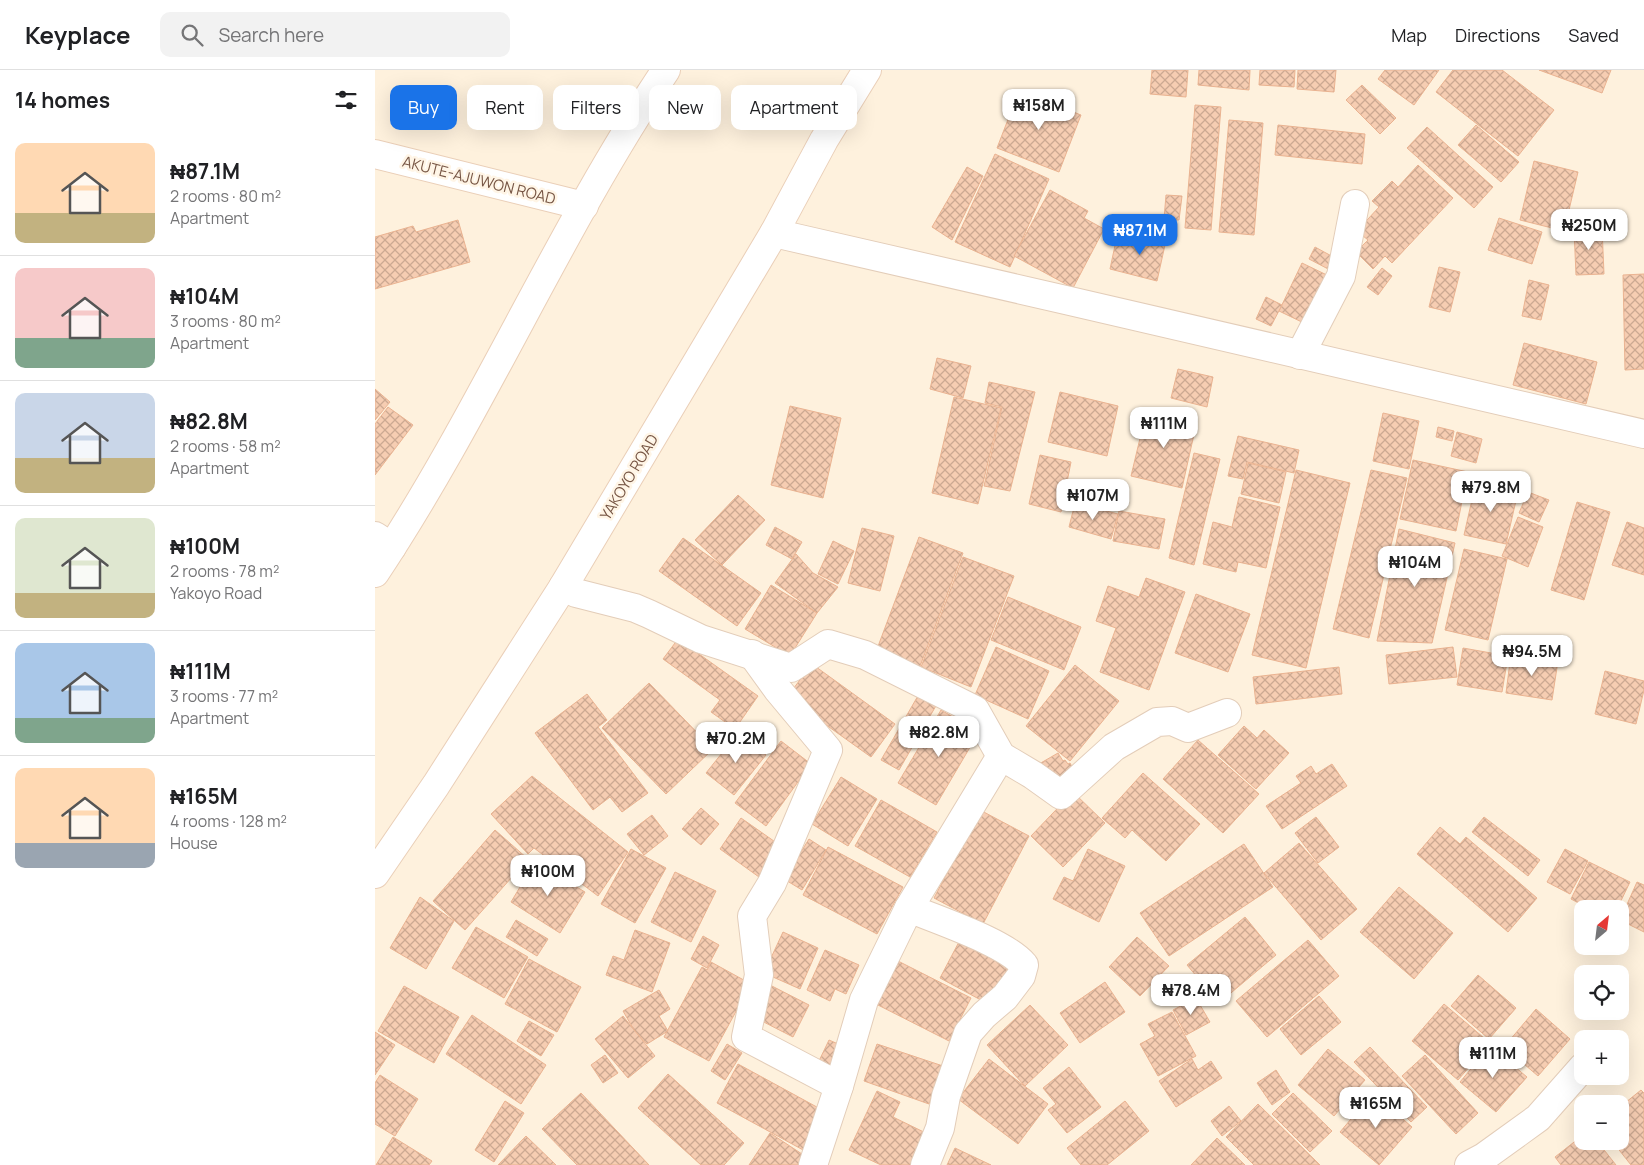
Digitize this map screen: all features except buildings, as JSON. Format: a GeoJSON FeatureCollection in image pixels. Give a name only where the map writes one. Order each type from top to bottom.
{"type":"FeatureCollection","features":[{"type":"Feature","properties":{"kind":"street"},"geometry":{"type":"LineString","coordinates":[[375,573],[384,542],[461,431],[583,206],[643,104],[666,70]]}},
{"type":"Feature","properties":{"kind":"street","name":"YAKOYO ROAD"},"geometry":{"type":"LineString","coordinates":[[375,874],[436,785],[563,587],[774,233],[824,140],[867,70]]}},
{"type":"Feature","properties":{"kind":"street","name":"AKUTE-AJUWON ROAD"},"geometry":{"type":"LineString","coordinates":[[375,154],[583,206]]}},
{"type":"Feature","properties":{"kind":"street"},"geometry":{"type":"LineString","coordinates":[[1300,355],[1341,276],[1355,204]]}},
{"type":"Feature","properties":{"kind":"street"},"geometry":{"type":"LineString","coordinates":[[774,233],[1644,434]]}},
{"type":"Feature","properties":{"kind":"street"},"geometry":{"type":"LineString","coordinates":[[563,587],[576,593],[635,608],[701,639],[791,668],[828,644],[865,656],[975,710],[1001,756],[1033,774],[1061,795],[1114,747],[1157,722],[1172,721],[1189,728],[1227,713]]}},
{"type":"Feature","properties":{"kind":"street"},"geometry":{"type":"LineString","coordinates":[[752,654],[778,690],[828,750],[772,883],[752,916],[759,975],[746,1037],[839,1086]]}},
{"type":"Feature","properties":{"kind":"street"},"geometry":{"type":"LineString","coordinates":[[813,1165],[839,1086],[863,1000],[909,908],[1001,756]]}},
{"type":"Feature","properties":{"kind":"street"},"geometry":{"type":"LineString","coordinates":[[909,908],[996,944],[1018,957],[1024,965],[1021,976],[1005,997],[984,1015],[968,1033],[946,1096],[940,1128],[925,1165]]}},
{"type":"Feature","properties":{"kind":"street"},"geometry":{"type":"LineString","coordinates":[[1469,1165],[1485,1157],[1538,1118],[1574,1077]]}}]}
